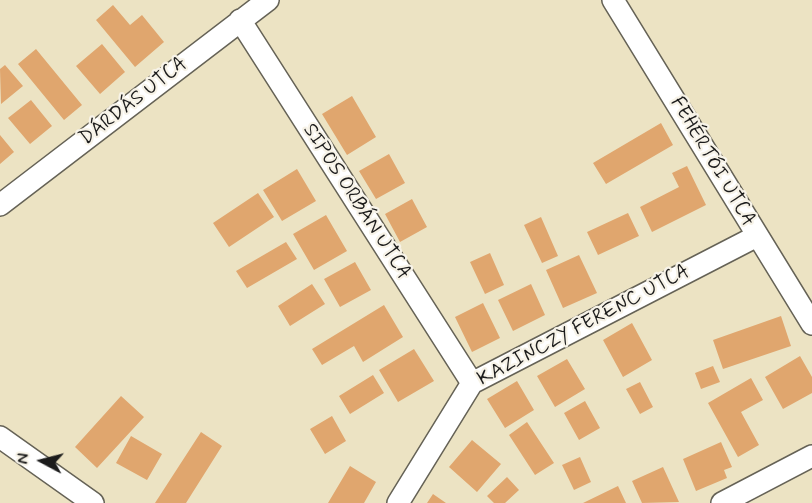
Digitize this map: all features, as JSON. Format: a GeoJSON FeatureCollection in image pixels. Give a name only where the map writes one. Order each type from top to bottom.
{"type":"FeatureCollection","features":[{"type":"Feature","properties":{"kind":"street","name":"DÁRDÁS UTCA"},"geometry":{"type":"LineString","coordinates":[[0,206],[268,0]]}},
{"type":"Feature","properties":{"kind":"street","name":"FEHÉRTÓI UTCA"},"geometry":{"type":"LineString","coordinates":[[613,0],[812,324]]}},
{"type":"Feature","properties":{"kind":"street","name":"SIPOS ORBÁN UTCA"},"geometry":{"type":"LineString","coordinates":[[240,20],[472,383]]}},
{"type":"Feature","properties":{"kind":"street","name":"KAZINCZY FERENC UTCA"},"geometry":{"type":"LineString","coordinates":[[398,503],[472,383],[757,236]]}},
{"type":"Feature","properties":{"kind":"street"},"geometry":{"type":"LineString","coordinates":[[0,437],[93,503]]}},
{"type":"Feature","properties":{"kind":"street"},"geometry":{"type":"LineString","coordinates":[[722,503],[812,456]]}},
{"type":"Feature","properties":{"kind":"building"},"geometry":{"type":"Polygon","coordinates":[[[113,5],[130,25],[142,15],[164,42],[135,67],[96,20],[113,5]]]}},
{"type":"Feature","properties":{"kind":"building"},"geometry":{"type":"Polygon","coordinates":[[[102,44],[125,72],[100,94],[76,66],[102,44]]]}},
{"type":"Feature","properties":{"kind":"building"},"geometry":{"type":"Polygon","coordinates":[[[36,49],[82,105],[64,120],[18,64],[36,49]]]}},
{"type":"Feature","properties":{"kind":"building"},"geometry":{"type":"Polygon","coordinates":[[[5,65],[23,86],[1,104],[0,69],[5,65]]]}},
{"type":"Feature","properties":{"kind":"building"},"geometry":{"type":"Polygon","coordinates":[[[352,96],[376,137],[347,155],[322,114],[352,96]]]}},
{"type":"Feature","properties":{"kind":"building"},"geometry":{"type":"Polygon","coordinates":[[[31,100],[52,126],[30,144],[8,118],[31,100]]]}},
{"type":"Feature","properties":{"kind":"building"},"geometry":{"type":"Polygon","coordinates":[[[661,123],[673,145],[606,184],[593,163],[661,123]]]}},
{"type":"Feature","properties":{"kind":"building"},"geometry":{"type":"Polygon","coordinates":[[[0,135],[14,152],[0,164],[0,135]]]}},
{"type":"Feature","properties":{"kind":"building"},"geometry":{"type":"Polygon","coordinates":[[[389,154],[405,183],[376,199],[359,171],[389,154]]]}},
{"type":"Feature","properties":{"kind":"building"},"geometry":{"type":"Polygon","coordinates":[[[687,166],[706,205],[652,232],[640,207],[679,187],[672,173],[687,166]]]}},
{"type":"Feature","properties":{"kind":"building"},"geometry":{"type":"Polygon","coordinates":[[[297,169],[316,201],[282,221],[263,190],[297,169]]]}},
{"type":"Feature","properties":{"kind":"building"},"geometry":{"type":"Polygon","coordinates":[[[258,193],[274,217],[229,247],[213,223],[258,193]]]}},
{"type":"Feature","properties":{"kind":"building"},"geometry":{"type":"Polygon","coordinates":[[[412,199],[427,227],[400,242],[385,214],[412,199]]]}},
{"type":"Feature","properties":{"kind":"building"},"geometry":{"type":"Polygon","coordinates":[[[628,213],[639,236],[598,255],[587,232],[628,213]]]}},
{"type":"Feature","properties":{"kind":"building"},"geometry":{"type":"Polygon","coordinates":[[[326,215],[347,251],[314,270],[293,234],[326,215]]]}},
{"type":"Feature","properties":{"kind":"building"},"geometry":{"type":"Polygon","coordinates":[[[541,217],[558,256],[542,263],[524,225],[541,217]]]}},
{"type":"Feature","properties":{"kind":"building"},"geometry":{"type":"Polygon","coordinates":[[[286,242],[297,259],[247,288],[236,271],[286,242]]]}},
{"type":"Feature","properties":{"kind":"building"},"geometry":{"type":"Polygon","coordinates":[[[490,253],[504,285],[485,294],[470,262],[490,253]]]}},
{"type":"Feature","properties":{"kind":"building"},"geometry":{"type":"Polygon","coordinates":[[[579,255],[597,293],[563,308],[546,270],[579,255]]]}},
{"type":"Feature","properties":{"kind":"building"},"geometry":{"type":"Polygon","coordinates":[[[355,262],[371,290],[340,307],[324,279],[355,262]]]}},
{"type":"Feature","properties":{"kind":"building"},"geometry":{"type":"Polygon","coordinates":[[[312,284],[325,304],[290,326],[278,306],[312,284]]]}},
{"type":"Feature","properties":{"kind":"building"},"geometry":{"type":"Polygon","coordinates":[[[531,284],[545,315],[513,331],[498,300],[531,284]]]}},
{"type":"Feature","properties":{"kind":"building"},"geometry":{"type":"Polygon","coordinates":[[[483,303],[500,338],[472,352],[455,317],[483,303]]]}},
{"type":"Feature","properties":{"kind":"building"},"geometry":{"type":"Polygon","coordinates":[[[384,305],[403,337],[363,362],[354,346],[322,365],[312,349],[384,305]]]}},
{"type":"Feature","properties":{"kind":"building"},"geometry":{"type":"Polygon","coordinates":[[[781,316],[791,346],[723,369],[713,340],[781,316]]]}},
{"type":"Feature","properties":{"kind":"building"},"geometry":{"type":"Polygon","coordinates":[[[632,323],[652,360],[623,377],[603,340],[632,323]]]}},
{"type":"Feature","properties":{"kind":"building"},"geometry":{"type":"Polygon","coordinates":[[[414,349],[434,381],[398,402],[379,370],[414,349]]]}},
{"type":"Feature","properties":{"kind":"building"},"geometry":{"type":"Polygon","coordinates":[[[800,356],[812,377],[812,393],[783,409],[765,377],[800,356]]]}},
{"type":"Feature","properties":{"kind":"building"},"geometry":{"type":"Polygon","coordinates":[[[567,359],[585,389],[555,407],[537,376],[567,359]]]}},
{"type":"Feature","properties":{"kind":"building"},"geometry":{"type":"Polygon","coordinates":[[[713,366],[720,382],[701,389],[695,373],[713,366]]]}},
{"type":"Feature","properties":{"kind":"building"},"geometry":{"type":"Polygon","coordinates":[[[373,375],[384,393],[350,414],[339,396],[373,375]]]}},
{"type":"Feature","properties":{"kind":"building"},"geometry":{"type":"Polygon","coordinates":[[[751,378],[763,400],[741,412],[759,445],[738,457],[708,403],[751,378]]]}},
{"type":"Feature","properties":{"kind":"building"},"geometry":{"type":"Polygon","coordinates":[[[517,381],[534,410],[505,428],[487,399],[517,381]]]}},
{"type":"Feature","properties":{"kind":"building"},"geometry":{"type":"Polygon","coordinates":[[[640,382],[653,407],[640,414],[626,389],[640,382]]]}},
{"type":"Feature","properties":{"kind":"building"},"geometry":{"type":"Polygon","coordinates":[[[121,396],[144,417],[97,468],[75,447],[121,396]]]}},
{"type":"Feature","properties":{"kind":"building"},"geometry":{"type":"Polygon","coordinates":[[[585,401],[600,428],[579,440],[564,413],[585,401]]]}},
{"type":"Feature","properties":{"kind":"building"},"geometry":{"type":"Polygon","coordinates":[[[332,416],[346,441],[325,454],[310,429],[332,416]]]}},
{"type":"Feature","properties":{"kind":"building"},"geometry":{"type":"Polygon","coordinates":[[[527,422],[554,463],[535,475],[509,435],[527,422]]]}},
{"type":"Feature","properties":{"kind":"building"},"geometry":{"type":"Polygon","coordinates":[[[201,432],[222,446],[186,503],[155,503],[201,432]]]}},
{"type":"Feature","properties":{"kind":"building"},"geometry":{"type":"Polygon","coordinates":[[[131,436],[162,454],[147,480],[116,463],[131,436]]]}},
{"type":"Feature","properties":{"kind":"building"},"geometry":{"type":"Polygon","coordinates":[[[472,440],[501,464],[477,492],[449,467],[472,440]]]}},
{"type":"Feature","properties":{"kind":"building"},"geometry":{"type":"Polygon","coordinates":[[[721,442],[732,467],[724,470],[727,478],[696,491],[683,459],[721,442]]]}},
{"type":"Feature","properties":{"kind":"building"},"geometry":{"type":"Polygon","coordinates":[[[580,457],[591,482],[574,490],[562,465],[580,457]]]}},
{"type":"Feature","properties":{"kind":"building"},"geometry":{"type":"Polygon","coordinates":[[[350,466],[376,482],[364,503],[328,503],[350,466]]]}},
{"type":"Feature","properties":{"kind":"building"},"geometry":{"type":"Polygon","coordinates":[[[663,467],[679,502],[642,503],[632,481],[663,467]]]}},
{"type":"Feature","properties":{"kind":"building"},"geometry":{"type":"Polygon","coordinates":[[[507,477],[519,490],[505,503],[494,503],[487,496],[507,477]]]}},
{"type":"Feature","properties":{"kind":"building"},"geometry":{"type":"Polygon","coordinates":[[[618,486],[626,503],[583,503],[618,486]]]}},
{"type":"Feature","properties":{"kind":"building"},"geometry":{"type":"Polygon","coordinates":[[[433,494],[446,503],[427,503],[433,494]]]}}]}
